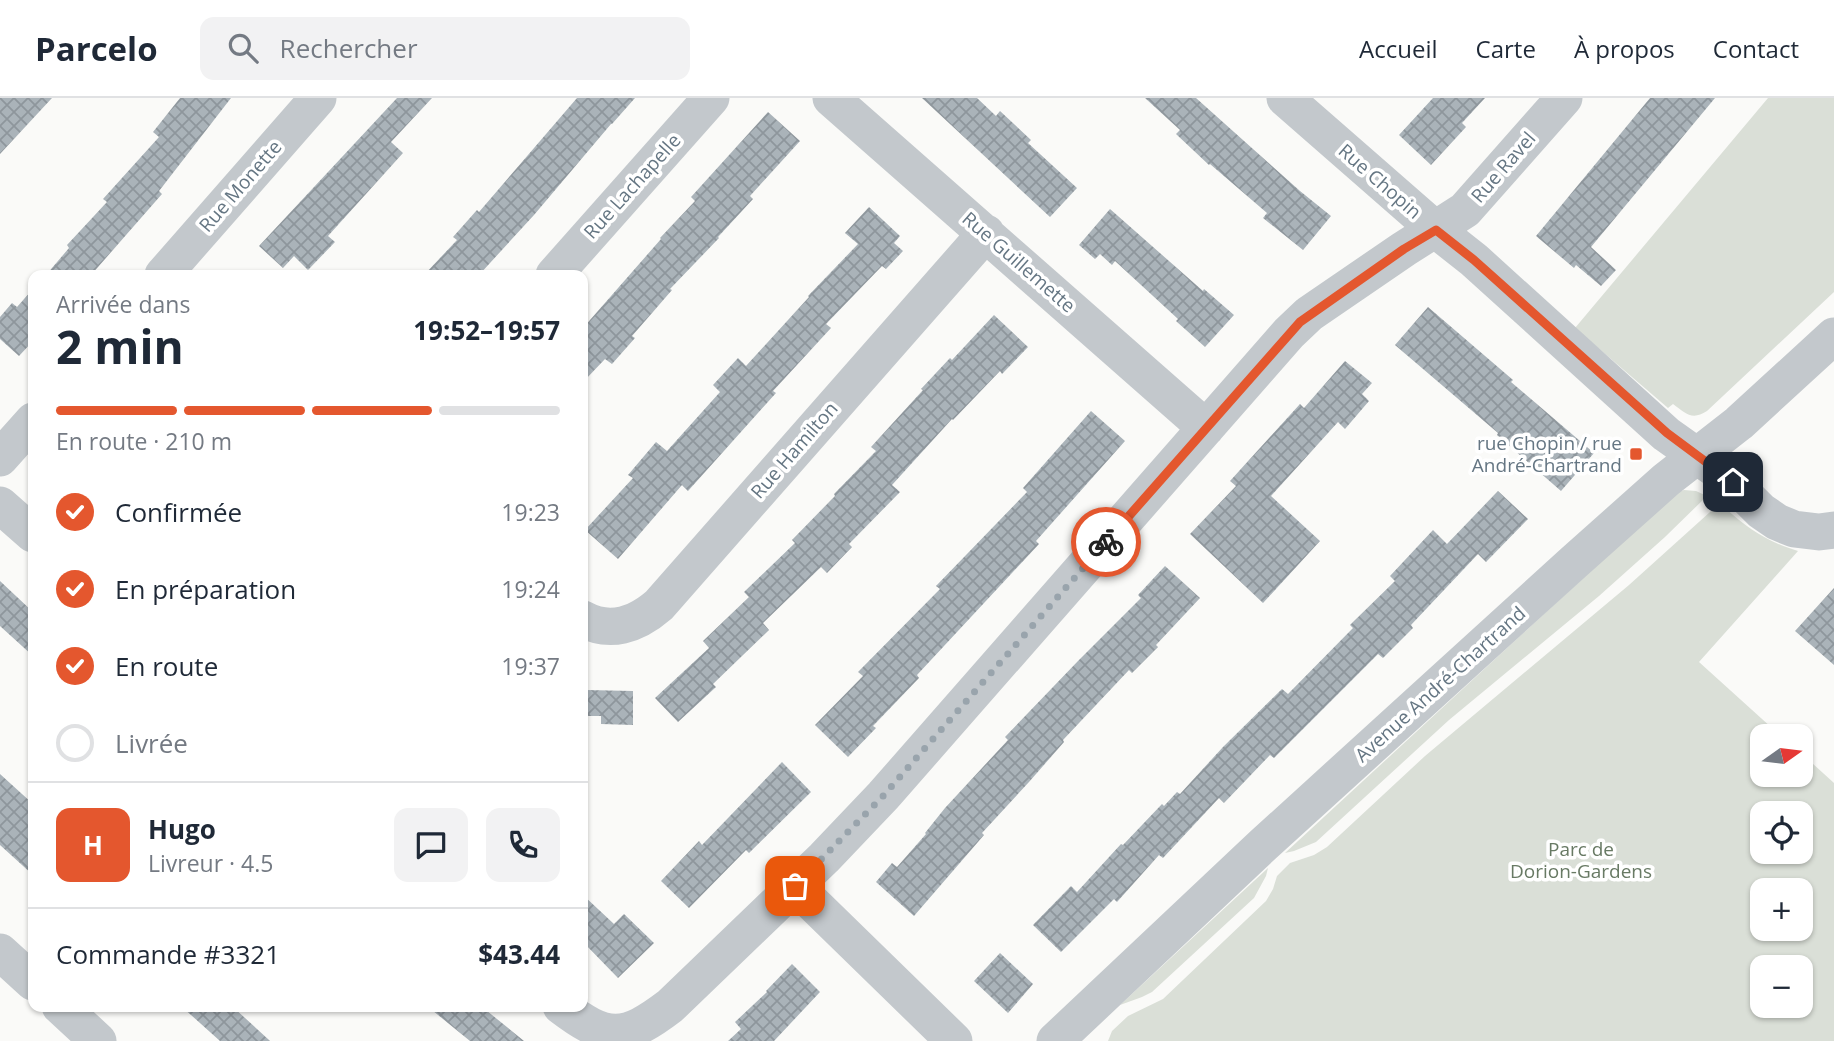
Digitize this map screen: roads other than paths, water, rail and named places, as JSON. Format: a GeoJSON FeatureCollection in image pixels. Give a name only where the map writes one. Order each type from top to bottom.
{"type":"FeatureCollection","features":[{"type":"Feature","properties":{"kind":"street","name":"Rue Monette"},"geometry":{"type":"LineString","coordinates":[[176,270],[318,98]]}},
{"type":"Feature","properties":{"kind":"street","name":"Rue Lachapelle"},"geometry":{"type":"LineString","coordinates":[[558,270],[711,98]]}},
{"type":"Feature","properties":{"kind":"street","name":"Rue Guillemette"},"geometry":{"type":"LineString","coordinates":[[831,98],[1206,428]]}},
{"type":"Feature","properties":{"kind":"street","name":"Rue Chopin"},"geometry":{"type":"LineString","coordinates":[[1285,98],[1474,260],[1667,433],[1728,478],[1749,501],[1777,522],[1806,531],[1834,530]]}},
{"type":"Feature","properties":{"kind":"street","name":"Rue Ravel"},"geometry":{"type":"LineString","coordinates":[[568,1012],[596,1032],[615,1035],[626,1034],[645,1026],[670,1006],[795,886],[883,796],[1289,333],[1309,314],[1465,210],[1564,98]]}},
{"type":"Feature","properties":{"kind":"street","name":"Rue Hamilton"},"geometry":{"type":"LineString","coordinates":[[588,622],[607,628],[619,627],[640,620],[659,606],[986,233]]}},
{"type":"Feature","properties":{"kind":"street","name":"Avenue André-Chartrand"},"geometry":{"type":"LineString","coordinates":[[1055,1041],[1283,826],[1666,480],[1740,424],[1834,336]]}},
{"type":"Feature","properties":{"kind":"street"},"geometry":{"type":"LineString","coordinates":[[0,458],[28,427]]}},
{"type":"Feature","properties":{"kind":"street"},"geometry":{"type":"LineString","coordinates":[[0,505],[28,530]]}},
{"type":"Feature","properties":{"kind":"street"},"geometry":{"type":"LineString","coordinates":[[795,886],[954,1041]]}},
{"type":"Feature","properties":{"kind":"street"},"geometry":{"type":"LineString","coordinates":[[0,953],[28,978]]}},
{"type":"Feature","properties":{"kind":"street"},"geometry":{"type":"LineString","coordinates":[[67,1012],[99,1041]]}},
{"type":"Feature","properties":{"kind":"place","name":"rue Chopin / rue André-Chartrand"},"geometry":{"type":"Point","coordinates":[1636,454]}},
{"type":"Feature","properties":{"kind":"park label","name":"Parc de Dorion-Gardens"},"geometry":{"type":"Point","coordinates":[1581,860]}}]}
